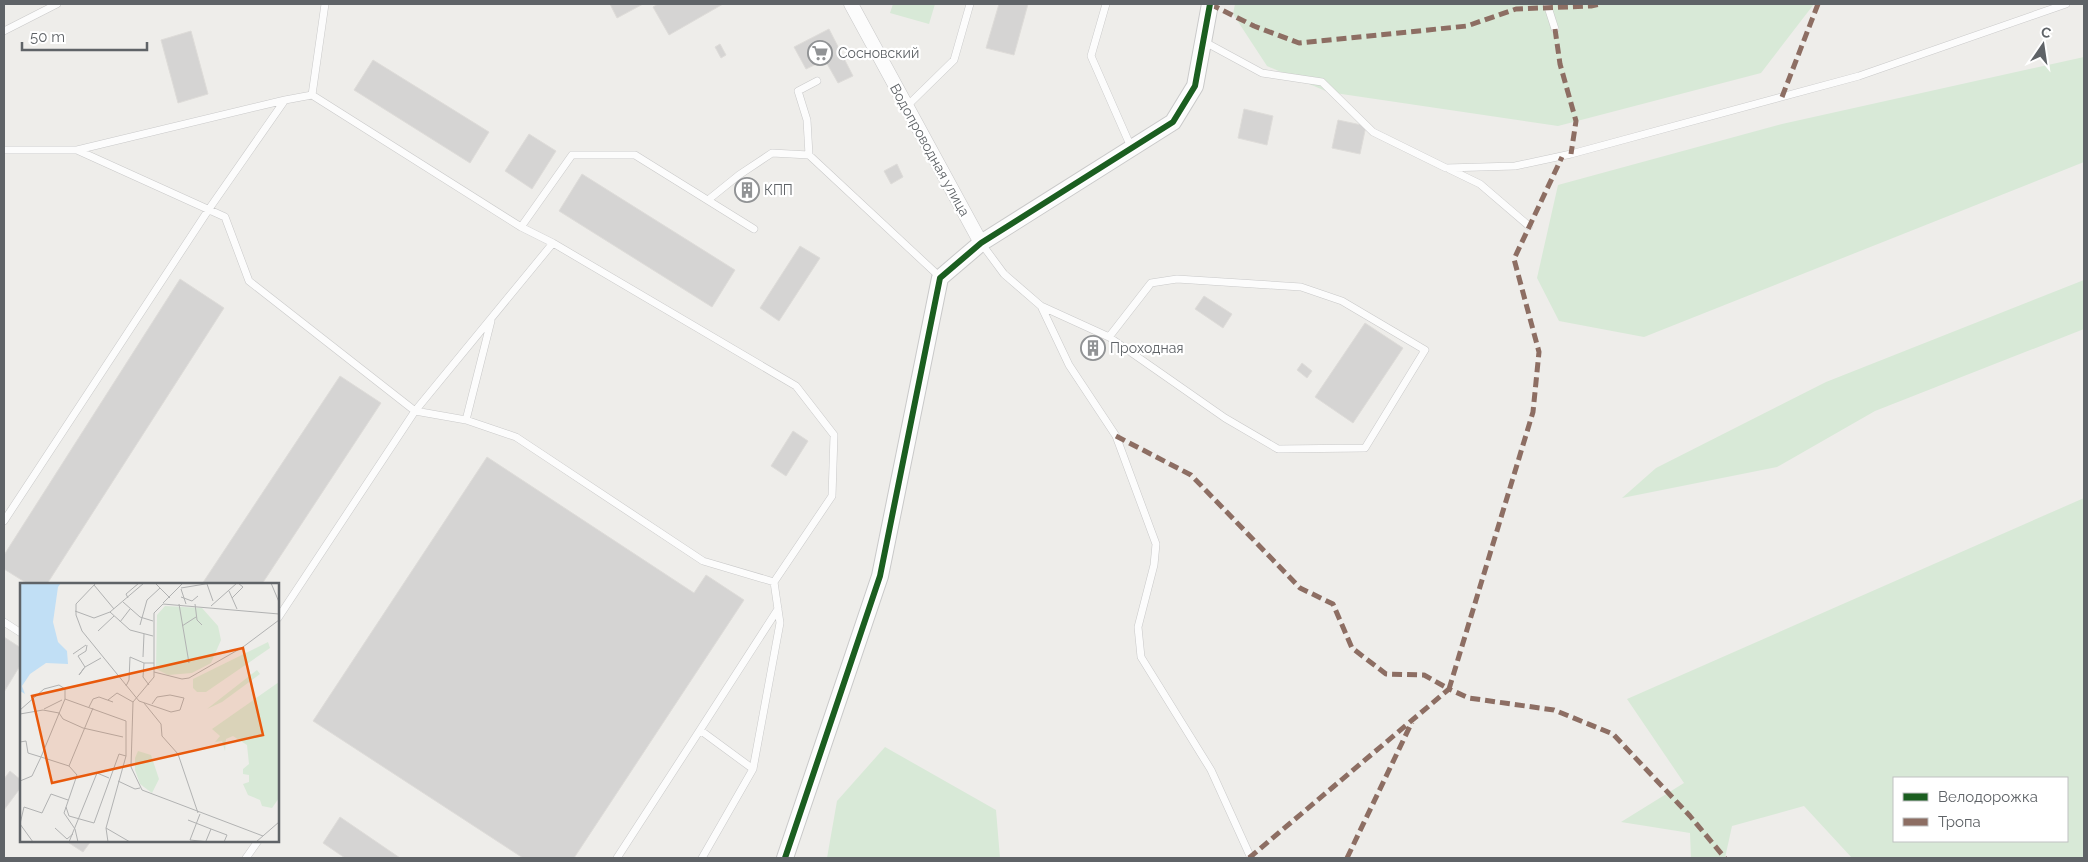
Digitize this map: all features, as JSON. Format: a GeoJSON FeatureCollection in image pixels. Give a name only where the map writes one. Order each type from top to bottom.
{"type":"FeatureCollection","features":[{"type":"Feature","properties":{"kind":"street","name":"Водопроводная улица"},"geometry":{"type":"LineString","coordinates":[[851,4],[981,243]]}},
{"type":"Feature","properties":{"kind":"street"},"geometry":{"type":"LineString","coordinates":[[785,858],[880,576],[940,278],[981,243],[1173,122],[1195,86],[1210,4]]}},
{"type":"Feature","properties":{"kind":"lane"},"geometry":{"type":"LineString","coordinates":[[4,31],[57,4]]}},
{"type":"Feature","properties":{"kind":"lane"},"geometry":{"type":"LineString","coordinates":[[312,95],[325,4]]}},
{"type":"Feature","properties":{"kind":"lane"},"geometry":{"type":"LineString","coordinates":[[906,107],[954,60],[970,4]]}},
{"type":"Feature","properties":{"kind":"lane"},"geometry":{"type":"LineString","coordinates":[[1106,4],[1090,56],[1131,147]]}},
{"type":"Feature","properties":{"kind":"lane"},"geometry":{"type":"LineString","coordinates":[[1547,4],[1554,29]]}},
{"type":"Feature","properties":{"kind":"lane"},"geometry":{"type":"LineString","coordinates":[[1446,168],[1515,166],[1581,152],[1859,76],[2066,4]]}},
{"type":"Feature","properties":{"kind":"lane"},"geometry":{"type":"LineString","coordinates":[[1203,41],[1262,73],[1322,82],[1373,132],[1480,184],[1529,226]]}},
{"type":"Feature","properties":{"kind":"lane"},"geometry":{"type":"LineString","coordinates":[[809,155],[807,120],[798,91],[817,80]]}},
{"type":"Feature","properties":{"kind":"lane"},"geometry":{"type":"LineString","coordinates":[[4,150],[76,150],[312,95],[520,227],[553,243],[796,386],[834,435],[832,496],[774,582],[780,623],[753,769],[702,858]]}},
{"type":"Feature","properties":{"kind":"lane"},"geometry":{"type":"LineString","coordinates":[[4,521],[209,209],[285,100]]}},
{"type":"Feature","properties":{"kind":"lane"},"geometry":{"type":"LineString","coordinates":[[76,150],[225,217],[249,281],[415,411],[466,420],[516,437],[703,561],[774,582]]}},
{"type":"Feature","properties":{"kind":"lane"},"geometry":{"type":"LineString","coordinates":[[708,200],[772,152],[809,155],[940,278]]}},
{"type":"Feature","properties":{"kind":"lane"},"geometry":{"type":"LineString","coordinates":[[520,227],[572,155],[635,155],[754,229]]}},
{"type":"Feature","properties":{"kind":"lane"},"geometry":{"type":"LineString","coordinates":[[279,616],[415,411],[553,243]]}},
{"type":"Feature","properties":{"kind":"lane"},"geometry":{"type":"LineString","coordinates":[[981,243],[1004,274],[1041,306],[1109,337],[1225,418],[1278,449],[1365,448],[1425,350],[1342,301],[1301,286],[1176,279],[1151,283],[1109,337]]}},
{"type":"Feature","properties":{"kind":"lane"},"geometry":{"type":"LineString","coordinates":[[1041,306],[1069,365],[1116,436],[1156,544],[1154,565],[1138,627],[1141,656],[1211,770],[1251,858]]}},
{"type":"Feature","properties":{"kind":"lane"},"geometry":{"type":"LineString","coordinates":[[466,420],[491,318]]}},
{"type":"Feature","properties":{"kind":"lane"},"geometry":{"type":"LineString","coordinates":[[617,858],[778,609]]}},
{"type":"Feature","properties":{"kind":"lane"},"geometry":{"type":"LineString","coordinates":[[4,622],[20,632]]}},
{"type":"Feature","properties":{"kind":"lane"},"geometry":{"type":"LineString","coordinates":[[700,730],[753,769]]}},
{"type":"Feature","properties":{"kind":"lane"},"geometry":{"type":"LineString","coordinates":[[246,858],[257,842]]}},
{"type":"Feature","properties":{"kind":"green space"},"geometry":{"type":"Polygon","coordinates":[[[893,4],[935,4],[929,24],[890,13],[893,4]]]}},
{"type":"Feature","properties":{"kind":"green space"},"geometry":{"type":"Polygon","coordinates":[[[1235,4],[1814,4],[1761,73],[1558,126],[1328,92],[1267,66],[1233,14],[1235,4]]]}},
{"type":"Feature","properties":{"kind":"green space"},"geometry":{"type":"Polygon","coordinates":[[[2084,57],[2084,162],[1644,337],[1559,321],[1537,278],[1558,185],[1782,124],[2084,57]]]}},
{"type":"Feature","properties":{"kind":"green space"},"geometry":{"type":"Polygon","coordinates":[[[2084,280],[2084,329],[1875,411],[1777,467],[1622,498],[1656,468],[1826,382],[2084,280]]]}},
{"type":"Feature","properties":{"kind":"green space"},"geometry":{"type":"Polygon","coordinates":[[[2084,498],[2084,858],[1852,858],[1804,806],[1732,826],[1725,858],[1691,858],[1690,833],[1621,822],[1684,783],[1627,699],[2084,498]]]}},
{"type":"Feature","properties":{"kind":"green space"},"geometry":{"type":"Polygon","coordinates":[[[885,747],[996,810],[1000,858],[827,858],[837,801],[885,747]]]}},
{"type":"Feature","properties":{"kind":"building"},"geometry":{"type":"Polygon","coordinates":[[[610,4],[643,4],[617,18],[610,4]]]}},
{"type":"Feature","properties":{"kind":"building"},"geometry":{"type":"Polygon","coordinates":[[[658,4],[723,4],[669,35],[653,7],[658,4]]]}},
{"type":"Feature","properties":{"kind":"building"},"geometry":{"type":"Polygon","coordinates":[[[999,4],[1028,4],[1014,55],[986,48],[999,4]]]}},
{"type":"Feature","properties":{"kind":"building","name":"Сосновский"},"geometry":{"type":"Polygon","coordinates":[[[829,29],[853,76],[838,83],[825,60],[806,69],[794,47],[829,29]]]}},
{"type":"Feature","properties":{"kind":"building"},"geometry":{"type":"Polygon","coordinates":[[[191,31],[208,94],[178,103],[161,40],[191,31]]]}},
{"type":"Feature","properties":{"kind":"building"},"geometry":{"type":"Polygon","coordinates":[[[720,44],[726,55],[721,58],[715,47],[720,44]]]}},
{"type":"Feature","properties":{"kind":"building"},"geometry":{"type":"Polygon","coordinates":[[[373,60],[489,132],[470,163],[354,90],[373,60]]]}},
{"type":"Feature","properties":{"kind":"building"},"geometry":{"type":"Polygon","coordinates":[[[1244,109],[1273,116],[1267,145],[1238,138],[1244,109]]]}},
{"type":"Feature","properties":{"kind":"building"},"geometry":{"type":"Polygon","coordinates":[[[1338,120],[1366,126],[1360,154],[1332,148],[1338,120]]]}},
{"type":"Feature","properties":{"kind":"building"},"geometry":{"type":"Polygon","coordinates":[[[529,134],[556,151],[532,189],[505,171],[529,134]]]}},
{"type":"Feature","properties":{"kind":"building"},"geometry":{"type":"Polygon","coordinates":[[[897,164],[903,177],[891,184],[884,171],[897,164]]]}},
{"type":"Feature","properties":{"kind":"building"},"geometry":{"type":"Polygon","coordinates":[[[582,174],[735,270],[712,307],[559,211],[582,174]]]}},
{"type":"Feature","properties":{"kind":"building","name":"КПП"},"geometry":{"type":"Polygon","coordinates":[[[745,181],[756,190],[750,198],[738,189],[745,181]]]}},
{"type":"Feature","properties":{"kind":"building"},"geometry":{"type":"Polygon","coordinates":[[[800,246],[820,258],[779,321],[760,308],[800,246]]]}},
{"type":"Feature","properties":{"kind":"building"},"geometry":{"type":"Polygon","coordinates":[[[180,279],[224,308],[48,583],[26,583],[4,569],[4,555],[180,279]]]}},
{"type":"Feature","properties":{"kind":"building"},"geometry":{"type":"Polygon","coordinates":[[[1204,296],[1232,314],[1223,328],[1195,309],[1204,296]]]}},
{"type":"Feature","properties":{"kind":"building"},"geometry":{"type":"Polygon","coordinates":[[[1365,323],[1403,348],[1353,423],[1315,397],[1365,323]]]}},
{"type":"Feature","properties":{"kind":"building","name":"Проходная"},"geometry":{"type":"Polygon","coordinates":[[[1091,341],[1101,349],[1096,356],[1086,348],[1091,341]]]}},
{"type":"Feature","properties":{"kind":"building"},"geometry":{"type":"Polygon","coordinates":[[[1302,363],[1312,371],[1307,378],[1297,370],[1302,363]]]}},
{"type":"Feature","properties":{"kind":"building"},"geometry":{"type":"Polygon","coordinates":[[[340,376],[381,403],[263,583],[203,583],[340,376]]]}},
{"type":"Feature","properties":{"kind":"building"},"geometry":{"type":"Polygon","coordinates":[[[793,431],[808,441],[786,476],[771,466],[793,431]]]}},
{"type":"Feature","properties":{"kind":"building"},"geometry":{"type":"Polygon","coordinates":[[[487,457],[694,593],[706,575],[744,600],[574,858],[523,858],[313,721],[487,457]]]}},
{"type":"Feature","properties":{"kind":"building"},"geometry":{"type":"Polygon","coordinates":[[[4,637],[20,647],[20,666],[4,692],[4,637]]]}},
{"type":"Feature","properties":{"kind":"building"},"geometry":{"type":"Polygon","coordinates":[[[10,771],[20,779],[20,788],[4,810],[4,779],[10,771]]]}},
{"type":"Feature","properties":{"kind":"building"},"geometry":{"type":"Polygon","coordinates":[[[340,817],[400,858],[345,858],[323,843],[340,817]]]}},
{"type":"Feature","properties":{"kind":"building"},"geometry":{"type":"Polygon","coordinates":[[[68,842],[90,842],[83,852],[68,842]]]}},
{"type":"Feature","properties":{"kind":"marked path"},"geometry":{"type":"LineString","coordinates":[[1210,4],[1254,26],[1299,43],[1467,26],[1516,9],[1601,4]]}},
{"type":"Feature","properties":{"kind":"marked path"},"geometry":{"type":"LineString","coordinates":[[1782,97],[1818,4]]}},
{"type":"Feature","properties":{"kind":"marked path"},"geometry":{"type":"LineString","coordinates":[[1555,29],[1560,64],[1576,121],[1571,154]]}},
{"type":"Feature","properties":{"kind":"marked path"},"geometry":{"type":"LineString","coordinates":[[1116,436],[1191,475],[1300,588],[1333,604],[1352,648],[1386,674],[1424,675],[1449,689],[1533,412],[1539,352],[1514,259],[1562,157]]}},
{"type":"Feature","properties":{"kind":"marked path"},"geometry":{"type":"LineString","coordinates":[[1249,858],[1449,689],[1469,698],[1554,710],[1613,734],[1690,816],[1725,858]]}},
{"type":"Feature","properties":{"kind":"marked path"},"geometry":{"type":"LineString","coordinates":[[1347,858],[1412,722]]}},
{"type":"Feature","properties":{"kind":"cycle path"},"geometry":{"type":"LineString","coordinates":[[785,858],[880,576],[940,278],[981,243],[1173,122],[1195,86],[1210,4]]}},
{"type":"Feature","properties":{"kind":"place","name":"Сосновский"},"geometry":{"type":"Point","coordinates":[820,53]}},
{"type":"Feature","properties":{"kind":"place","name":"КПП"},"geometry":{"type":"Point","coordinates":[747,190]}},
{"type":"Feature","properties":{"kind":"place","name":"Проходная"},"geometry":{"type":"Point","coordinates":[1093,348]}}]}
